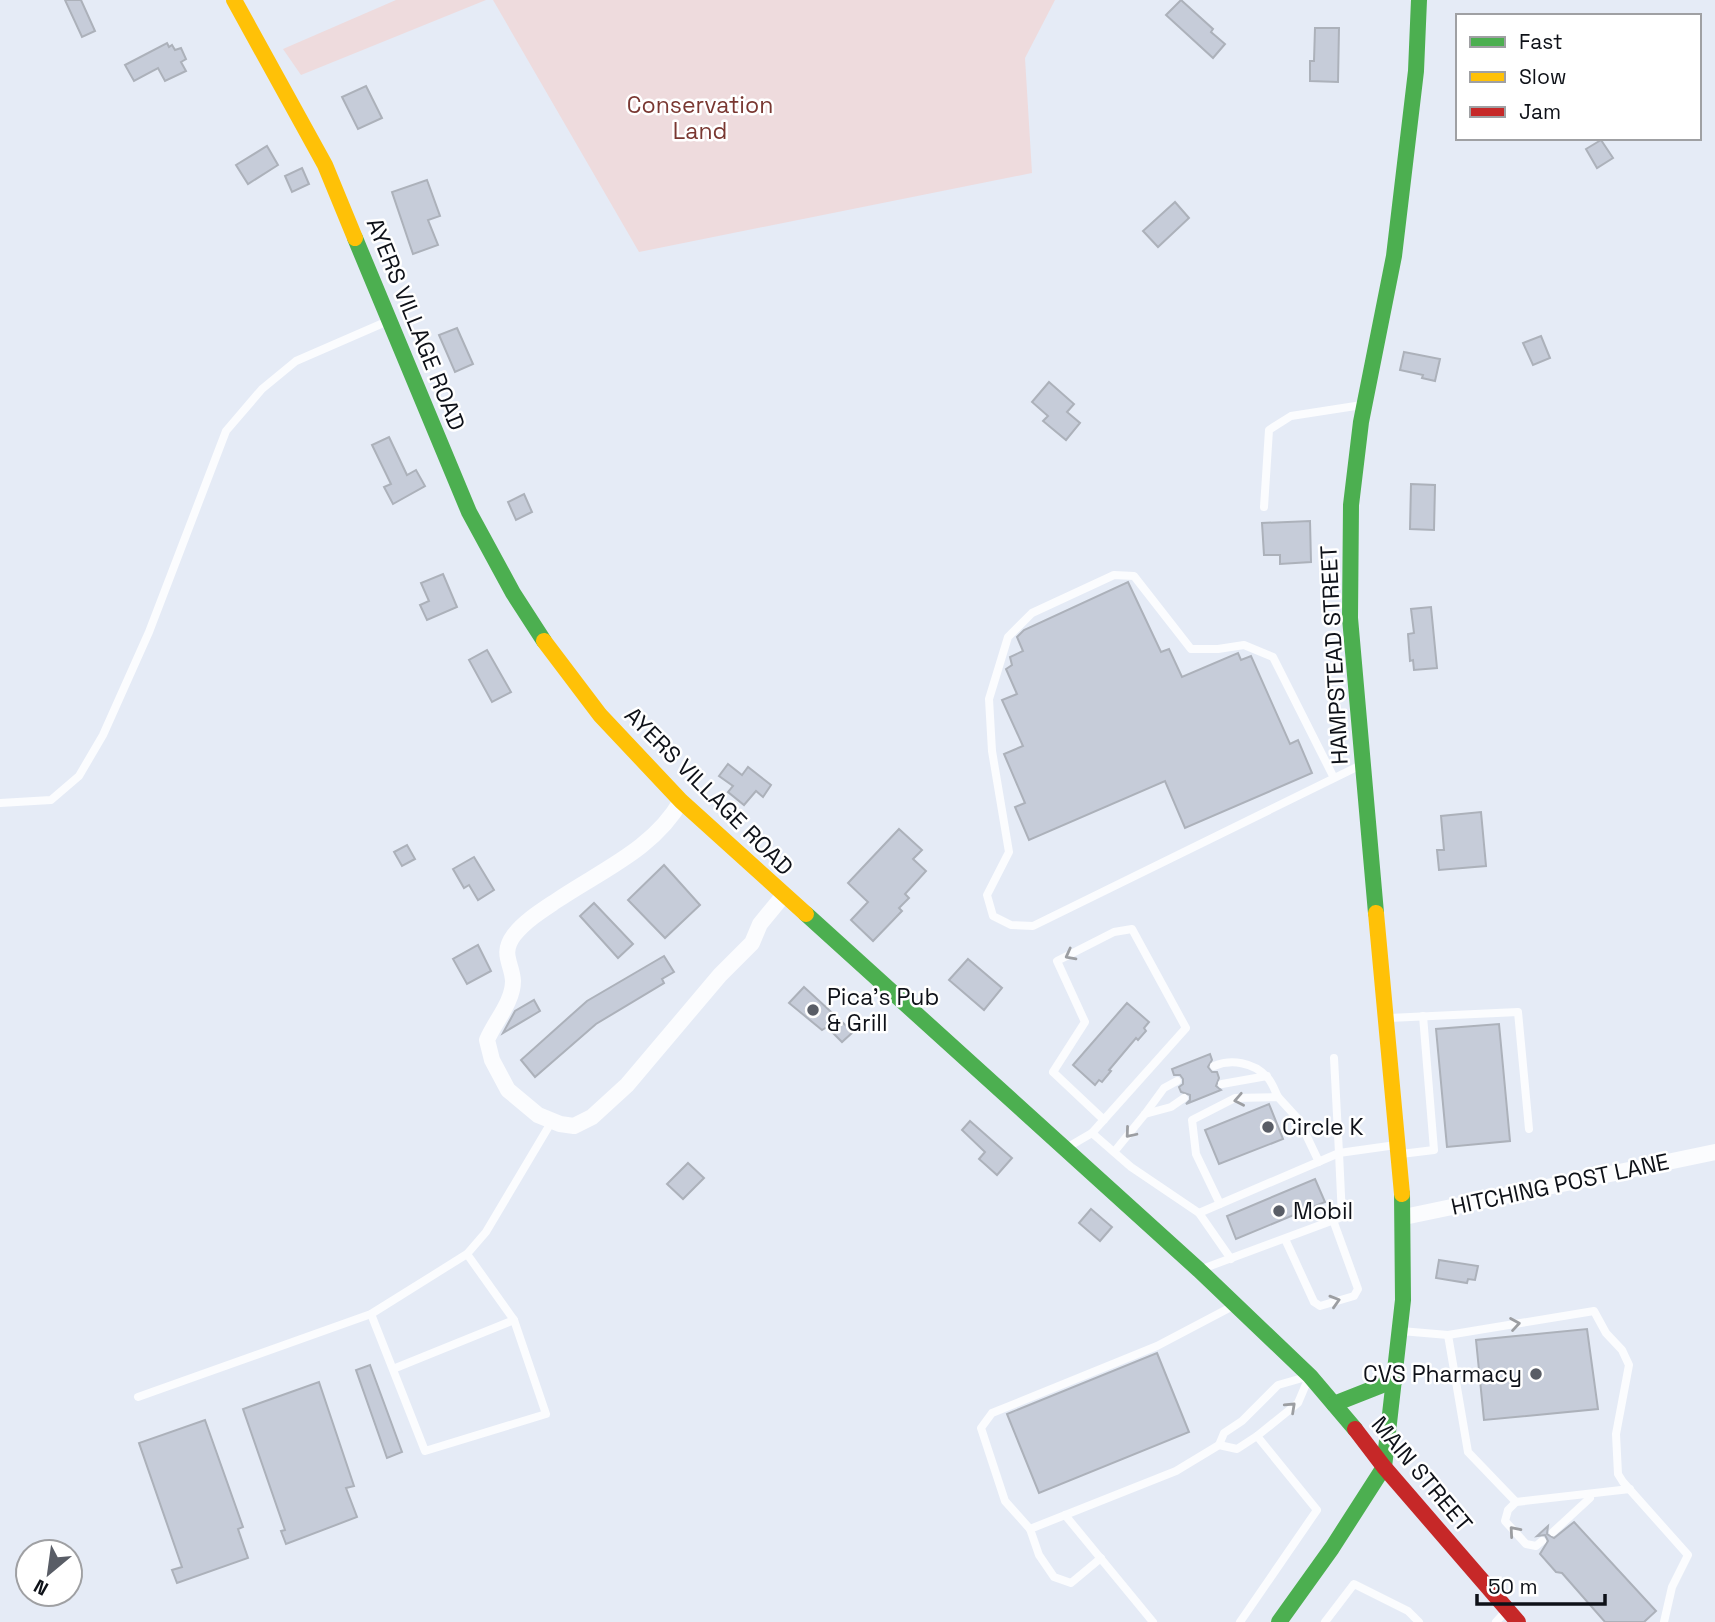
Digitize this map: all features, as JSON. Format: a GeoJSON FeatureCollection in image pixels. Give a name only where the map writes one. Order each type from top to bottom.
{"type":"FeatureCollection","features":[{"type":"Feature","properties":{"kind":"main road","name":"AYERS VILLAGE ROAD"},"geometry":{"type":"LineString","coordinates":[[233,0],[325,165],[469,512],[540,636],[600,715],[681,802],[1199,1270]]}},
{"type":"Feature","properties":{"kind":"main road","name":"HAMPSTEAD STREET"},"geometry":{"type":"LineString","coordinates":[[1384,1467],[1401,1331],[1404,1217],[1350,618],[1351,505],[1364,404],[1394,256],[1416,71],[1419,0]]}},
{"type":"Feature","properties":{"kind":"main road","name":"MAIN STREET"},"geometry":{"type":"LineString","coordinates":[[1199,1270],[1310,1376],[1512,1616]]}},
{"type":"Feature","properties":{"kind":"main road"},"geometry":{"type":"LineString","coordinates":[[1334,1404],[1395,1380]]}},
{"type":"Feature","properties":{"kind":"main road"},"geometry":{"type":"LineString","coordinates":[[1279,1622],[1332,1548],[1384,1467]]}},
{"type":"Feature","properties":{"kind":"street"},"geometry":{"type":"LineString","coordinates":[[681,802],[670,820],[639,848],[535,915],[512,938],[507,950],[508,967],[513,979],[511,991],[486,1040],[492,1060],[508,1090],[538,1115],[560,1124],[574,1126],[592,1117],[627,1085],[720,975],[752,943],[760,924],[783,896]]}},
{"type":"Feature","properties":{"kind":"street","name":"HITCHING POST LANE"},"geometry":{"type":"LineString","coordinates":[[1404,1217],[1715,1152]]}},
{"type":"Feature","properties":{"kind":"lane"},"geometry":{"type":"LineString","coordinates":[[0,803],[51,800],[79,776],[103,734],[149,632],[226,431],[262,389],[296,361],[391,319]]}},
{"type":"Feature","properties":{"kind":"lane"},"geometry":{"type":"LineString","coordinates":[[1264,507],[1269,430],[1291,416],[1364,404]]}},
{"type":"Feature","properties":{"kind":"lane"},"geometry":{"type":"LineString","coordinates":[[1334,778],[1273,657],[1244,645],[1191,649],[1134,576],[1114,575],[1032,613],[1007,637],[989,699],[992,751],[1009,852],[987,895],[993,916],[1011,925],[1033,926],[1362,765]]}},
{"type":"Feature","properties":{"kind":"lane"},"geometry":{"type":"LineString","coordinates":[[1065,1149],[1093,1133],[1186,1028],[1132,929],[1114,932],[1057,961],[1085,1022],[1053,1072],[1104,1120]]}},
{"type":"Feature","properties":{"kind":"lane"},"geometry":{"type":"LineString","coordinates":[[1386,1018],[1518,1012],[1529,1129]]}},
{"type":"Feature","properties":{"kind":"lane"},"geometry":{"type":"LineString","coordinates":[[1199,1213],[1339,1153],[1399,1149],[1434,1150],[1423,1016]]}},
{"type":"Feature","properties":{"kind":"lane"},"geometry":{"type":"LineString","coordinates":[[1199,1270],[1342,1217],[1334,1058]]}},
{"type":"Feature","properties":{"kind":"lane"},"geometry":{"type":"LineString","coordinates":[[1214,1066],[1228,1060],[1248,1065],[1267,1076],[1278,1097],[1298,1121],[1319,1162]]}},
{"type":"Feature","properties":{"kind":"lane"},"geometry":{"type":"LineString","coordinates":[[1222,1084],[1267,1076]]}},
{"type":"Feature","properties":{"kind":"lane"},"geometry":{"type":"LineString","coordinates":[[1114,1152],[1164,1088],[1177,1081]]}},
{"type":"Feature","properties":{"kind":"lane"},"geometry":{"type":"LineString","coordinates":[[1220,1204],[1196,1154],[1192,1120],[1235,1098],[1278,1097]]}},
{"type":"Feature","properties":{"kind":"lane"},"geometry":{"type":"LineString","coordinates":[[1145,1115],[1171,1107],[1184,1098]]}},
{"type":"Feature","properties":{"kind":"lane"},"geometry":{"type":"LineString","coordinates":[[138,1397],[371,1314],[467,1254],[486,1232],[552,1121]]}},
{"type":"Feature","properties":{"kind":"lane"},"geometry":{"type":"LineString","coordinates":[[1093,1133],[1131,1167],[1199,1213],[1231,1259]]}},
{"type":"Feature","properties":{"kind":"lane"},"geometry":{"type":"LineString","coordinates":[[1285,1238],[1314,1302],[1320,1306],[1354,1296],[1358,1289],[1333,1220]]}},
{"type":"Feature","properties":{"kind":"lane"},"geometry":{"type":"LineString","coordinates":[[371,1314],[425,1451],[546,1414],[514,1320],[467,1254]]}},
{"type":"Feature","properties":{"kind":"lane"},"geometry":{"type":"LineString","coordinates":[[1101,1558],[1071,1583],[1054,1577],[1038,1555],[1030,1529],[1005,1501],[981,1428],[992,1413],[1157,1346],[1236,1305]]}},
{"type":"Feature","properties":{"kind":"lane"},"geometry":{"type":"LineString","coordinates":[[1401,1331],[1448,1335],[1594,1311],[1606,1333],[1622,1350],[1629,1365],[1616,1434],[1618,1474],[1688,1555],[1672,1587],[1664,1622]]}},
{"type":"Feature","properties":{"kind":"lane"},"geometry":{"type":"LineString","coordinates":[[393,1369],[514,1320]]}},
{"type":"Feature","properties":{"kind":"lane"},"geometry":{"type":"LineString","coordinates":[[1448,1335],[1468,1452],[1516,1502]]}},
{"type":"Feature","properties":{"kind":"lane"},"geometry":{"type":"LineString","coordinates":[[1030,1529],[1176,1471],[1219,1445],[1224,1433],[1242,1421],[1278,1385],[1310,1376]]}},
{"type":"Feature","properties":{"kind":"lane"},"geometry":{"type":"LineString","coordinates":[[1219,1445],[1237,1449],[1257,1436],[1298,1403],[1310,1376]]}},
{"type":"Feature","properties":{"kind":"lane"},"geometry":{"type":"LineString","coordinates":[[1240,1622],[1317,1510],[1257,1436]]}},
{"type":"Feature","properties":{"kind":"lane"},"geometry":{"type":"LineString","coordinates":[[1542,1541],[1536,1546],[1526,1544],[1505,1521],[1508,1510],[1516,1502],[1630,1489]]}},
{"type":"Feature","properties":{"kind":"lane"},"geometry":{"type":"LineString","coordinates":[[1553,1532],[1590,1498]]}},
{"type":"Feature","properties":{"kind":"lane"},"geometry":{"type":"LineString","coordinates":[[1065,1515],[1153,1622]]}},
{"type":"Feature","properties":{"kind":"lane"},"geometry":{"type":"LineString","coordinates":[[1325,1622],[1353,1584],[1408,1611],[1419,1622]]}},
{"type":"Feature","properties":{"kind":"lane"},"geometry":{"type":"LineString","coordinates":[[1496,1622],[1512,1616]]}},
{"type":"Feature","properties":{"kind":"green space"},"geometry":{"type":"Polygon","coordinates":[[[396,0],[486,0],[301,75],[283,49],[396,0]]]}},
{"type":"Feature","properties":{"kind":"green space","name":"Conservation Land"},"geometry":{"type":"Polygon","coordinates":[[[493,0],[1055,0],[1025,58],[1032,173],[639,252],[493,0]]]}},
{"type":"Feature","properties":{"kind":"building"},"geometry":{"type":"Polygon","coordinates":[[[65,0],[81,0],[95,31],[82,37],[65,0]]]}},
{"type":"Feature","properties":{"kind":"building"},"geometry":{"type":"Polygon","coordinates":[[[1181,0],[1213,29],[1211,32],[1225,44],[1213,58],[1166,15],[1181,0]]]}},
{"type":"Feature","properties":{"kind":"building"},"geometry":{"type":"Polygon","coordinates":[[[1315,28],[1339,28],[1338,82],[1310,81],[1310,61],[1314,61],[1315,28]]]}},
{"type":"Feature","properties":{"kind":"building"},"geometry":{"type":"Polygon","coordinates":[[[167,43],[175,50],[181,48],[186,59],[181,62],[186,71],[165,81],[158,68],[134,81],[125,65],[167,43]]]}},
{"type":"Feature","properties":{"kind":"building"},"geometry":{"type":"Polygon","coordinates":[[[366,86],[382,118],[358,129],[342,97],[366,86]]]}},
{"type":"Feature","properties":{"kind":"building"},"geometry":{"type":"Polygon","coordinates":[[[1601,140],[1613,158],[1597,168],[1586,149],[1601,140]]]}},
{"type":"Feature","properties":{"kind":"building"},"geometry":{"type":"Polygon","coordinates":[[[267,146],[278,165],[248,184],[236,165],[267,146]]]}},
{"type":"Feature","properties":{"kind":"building"},"geometry":{"type":"Polygon","coordinates":[[[302,168],[309,184],[292,192],[285,176],[302,168]]]}},
{"type":"Feature","properties":{"kind":"building"},"geometry":{"type":"Polygon","coordinates":[[[427,180],[440,216],[428,220],[438,245],[413,254],[392,192],[427,180]]]}},
{"type":"Feature","properties":{"kind":"building"},"geometry":{"type":"Polygon","coordinates":[[[1175,202],[1189,218],[1158,247],[1143,231],[1175,202]]]}},
{"type":"Feature","properties":{"kind":"building"},"geometry":{"type":"Polygon","coordinates":[[[457,328],[473,364],[455,372],[439,335],[457,328]]]}},
{"type":"Feature","properties":{"kind":"building"},"geometry":{"type":"Polygon","coordinates":[[[1541,336],[1550,358],[1533,365],[1523,343],[1541,336]]]}},
{"type":"Feature","properties":{"kind":"building"},"geometry":{"type":"Polygon","coordinates":[[[1404,352],[1440,359],[1435,381],[1422,378],[1423,375],[1400,370],[1404,352]]]}},
{"type":"Feature","properties":{"kind":"building"},"geometry":{"type":"Polygon","coordinates":[[[1049,382],[1074,404],[1067,412],[1080,423],[1066,440],[1043,421],[1048,416],[1032,402],[1049,382]]]}},
{"type":"Feature","properties":{"kind":"building"},"geometry":{"type":"Polygon","coordinates":[[[389,437],[407,475],[416,470],[425,486],[393,504],[384,487],[391,484],[372,445],[389,437]]]}},
{"type":"Feature","properties":{"kind":"building"},"geometry":{"type":"Polygon","coordinates":[[[1411,484],[1435,485],[1434,530],[1410,529],[1411,484]]]}},
{"type":"Feature","properties":{"kind":"building"},"geometry":{"type":"Polygon","coordinates":[[[524,494],[532,512],[516,520],[508,502],[524,494]]]}},
{"type":"Feature","properties":{"kind":"building"},"geometry":{"type":"Polygon","coordinates":[[[1310,521],[1311,562],[1280,564],[1280,555],[1264,555],[1262,523],[1310,521]]]}},
{"type":"Feature","properties":{"kind":"building"},"geometry":{"type":"Polygon","coordinates":[[[443,574],[457,607],[427,620],[420,605],[429,601],[421,583],[443,574]]]}},
{"type":"Feature","properties":{"kind":"building"},"geometry":{"type":"Polygon","coordinates":[[[1128,582],[1161,652],[1169,649],[1182,677],[1238,653],[1241,660],[1251,656],[1290,744],[1298,740],[1312,773],[1185,828],[1165,781],[1029,840],[1015,807],[1025,803],[1004,754],[1023,746],[1002,700],[1017,694],[1006,669],[1012,665],[1010,657],[1023,651],[1017,637],[1024,630],[1128,582]]]}},
{"type":"Feature","properties":{"kind":"building"},"geometry":{"type":"Polygon","coordinates":[[[1431,607],[1437,668],[1414,670],[1413,660],[1410,661],[1408,634],[1414,633],[1411,609],[1431,607]]]}},
{"type":"Feature","properties":{"kind":"building"},"geometry":{"type":"Polygon","coordinates":[[[487,650],[511,692],[492,702],[469,660],[487,650]]]}},
{"type":"Feature","properties":{"kind":"building"},"geometry":{"type":"Polygon","coordinates":[[[728,764],[742,775],[748,767],[771,785],[763,797],[756,791],[744,805],[728,792],[733,786],[719,776],[728,764]]]}},
{"type":"Feature","properties":{"kind":"building"},"geometry":{"type":"Polygon","coordinates":[[[1481,812],[1486,866],[1439,870],[1437,850],[1444,850],[1441,816],[1481,812]]]}},
{"type":"Feature","properties":{"kind":"building"},"geometry":{"type":"Polygon","coordinates":[[[899,829],[922,850],[913,859],[926,871],[905,894],[909,898],[899,908],[902,911],[873,941],[851,920],[868,902],[848,883],[899,829]]]}},
{"type":"Feature","properties":{"kind":"building"},"geometry":{"type":"Polygon","coordinates":[[[407,845],[415,859],[402,866],[394,852],[407,845]]]}},
{"type":"Feature","properties":{"kind":"building"},"geometry":{"type":"Polygon","coordinates":[[[474,857],[494,890],[478,900],[469,885],[464,888],[453,869],[474,857]]]}},
{"type":"Feature","properties":{"kind":"building"},"geometry":{"type":"Polygon","coordinates":[[[664,865],[700,905],[665,938],[628,900],[664,865]]]}},
{"type":"Feature","properties":{"kind":"building"},"geometry":{"type":"Polygon","coordinates":[[[594,903],[633,944],[618,958],[580,916],[594,903]]]}},
{"type":"Feature","properties":{"kind":"building"},"geometry":{"type":"Polygon","coordinates":[[[478,945],[491,971],[467,984],[453,959],[478,945]]]}},
{"type":"Feature","properties":{"kind":"building"},"geometry":{"type":"Polygon","coordinates":[[[664,956],[674,972],[662,979],[664,983],[596,1024],[535,1077],[521,1060],[587,1001],[664,956]]]}},
{"type":"Feature","properties":{"kind":"building"},"geometry":{"type":"Polygon","coordinates":[[[968,959],[1002,988],[984,1010],[949,980],[968,959]]]}},
{"type":"Feature","properties":{"kind":"building","name":"Pica's Pub & Grill"},"geometry":{"type":"Polygon","coordinates":[[[804,987],[853,1032],[842,1042],[827,1027],[822,1030],[789,1003],[804,987]]]}},
{"type":"Feature","properties":{"kind":"building"},"geometry":{"type":"Polygon","coordinates":[[[534,1000],[540,1011],[503,1033],[515,1011],[534,1000]]]}},
{"type":"Feature","properties":{"kind":"building"},"geometry":{"type":"Polygon","coordinates":[[[1127,1003],[1149,1022],[1144,1028],[1146,1031],[1138,1040],[1136,1038],[1102,1082],[1099,1080],[1095,1085],[1073,1065],[1127,1003]]]}},
{"type":"Feature","properties":{"kind":"building"},"geometry":{"type":"Polygon","coordinates":[[[1499,1024],[1510,1141],[1447,1147],[1436,1029],[1499,1024]]]}},
{"type":"Feature","properties":{"kind":"building"},"geometry":{"type":"Polygon","coordinates":[[[1210,1054],[1212,1060],[1208,1067],[1212,1072],[1217,1072],[1219,1078],[1216,1086],[1221,1090],[1186,1104],[1190,1095],[1181,1092],[1179,1087],[1183,1084],[1183,1079],[1180,1075],[1174,1075],[1172,1069],[1210,1054]]]}},
{"type":"Feature","properties":{"kind":"building"},"geometry":{"type":"Polygon","coordinates":[[[1269,1104],[1283,1139],[1219,1164],[1205,1130],[1269,1104]]]}},
{"type":"Feature","properties":{"kind":"building"},"geometry":{"type":"Polygon","coordinates":[[[970,1121],[1012,1158],[997,1175],[979,1159],[985,1152],[962,1130],[970,1121]]]}},
{"type":"Feature","properties":{"kind":"building"},"geometry":{"type":"Polygon","coordinates":[[[688,1163],[704,1178],[683,1199],[667,1184],[688,1163]]]}},
{"type":"Feature","properties":{"kind":"building"},"geometry":{"type":"Polygon","coordinates":[[[1315,1179],[1325,1202],[1236,1239],[1227,1216],[1315,1179]]]}},
{"type":"Feature","properties":{"kind":"building"},"geometry":{"type":"Polygon","coordinates":[[[1091,1209],[1112,1227],[1100,1241],[1079,1223],[1091,1209]]]}},
{"type":"Feature","properties":{"kind":"building"},"geometry":{"type":"Polygon","coordinates":[[[1439,1260],[1478,1266],[1475,1280],[1468,1279],[1467,1283],[1436,1278],[1439,1260]]]}},
{"type":"Feature","properties":{"kind":"building","name":"CVS Pharmacy"},"geometry":{"type":"Polygon","coordinates":[[[1587,1329],[1598,1409],[1484,1420],[1476,1340],[1587,1329]]]}},
{"type":"Feature","properties":{"kind":"building"},"geometry":{"type":"Polygon","coordinates":[[[1157,1353],[1189,1432],[1039,1493],[1007,1414],[1157,1353]]]}},
{"type":"Feature","properties":{"kind":"building"},"geometry":{"type":"Polygon","coordinates":[[[370,1365],[402,1452],[387,1458],[356,1370],[370,1365]]]}},
{"type":"Feature","properties":{"kind":"building"},"geometry":{"type":"Polygon","coordinates":[[[319,1382],[354,1486],[346,1488],[357,1517],[286,1544],[281,1531],[285,1530],[243,1409],[319,1382]]]}},
{"type":"Feature","properties":{"kind":"building"},"geometry":{"type":"Polygon","coordinates":[[[205,1420],[243,1527],[238,1529],[248,1558],[177,1583],[172,1570],[182,1567],[139,1443],[205,1420]]]}},
{"type":"Feature","properties":{"kind":"building"},"geometry":{"type":"Polygon","coordinates":[[[1574,1522],[1656,1611],[1644,1622],[1605,1622],[1562,1573],[1556,1572],[1540,1554],[1548,1541],[1545,1535],[1537,1536],[1548,1526],[1547,1534],[1554,1538],[1574,1522]]]}},
{"type":"Feature","properties":{"kind":"traffic: fast"},"geometry":{"type":"LineString","coordinates":[[1376,913],[1350,618],[1351,505],[1361,422],[1394,256],[1416,71],[1419,0]]}},
{"type":"Feature","properties":{"kind":"traffic: fast"},"geometry":{"type":"LineString","coordinates":[[355,238],[469,512],[513,593],[544,641]]}},
{"type":"Feature","properties":{"kind":"traffic: fast"},"geometry":{"type":"LineString","coordinates":[[806,914],[1199,1270],[1310,1376],[1355,1429]]}},
{"type":"Feature","properties":{"kind":"traffic: fast"},"geometry":{"type":"LineString","coordinates":[[1279,1622],[1332,1548],[1384,1467],[1403,1300],[1402,1194]]}},
{"type":"Feature","properties":{"kind":"traffic: fast"},"geometry":{"type":"LineString","coordinates":[[1334,1404],[1395,1380]]}},
{"type":"Feature","properties":{"kind":"traffic: slow"},"geometry":{"type":"LineString","coordinates":[[234,0],[325,165],[355,238]]}},
{"type":"Feature","properties":{"kind":"traffic: slow"},"geometry":{"type":"LineString","coordinates":[[544,641],[600,715],[681,801],[806,914]]}},
{"type":"Feature","properties":{"kind":"traffic: slow"},"geometry":{"type":"LineString","coordinates":[[1376,913],[1402,1194]]}},
{"type":"Feature","properties":{"kind":"traffic: jam"},"geometry":{"type":"LineString","coordinates":[[1355,1429],[1384,1467],[1518,1622]]}},
{"type":"Feature","properties":{"kind":"place","name":"Pica's Pub & Grill"},"geometry":{"type":"Point","coordinates":[813,1010]}},
{"type":"Feature","properties":{"kind":"place","name":"Circle K"},"geometry":{"type":"Point","coordinates":[1268,1127]}},
{"type":"Feature","properties":{"kind":"place","name":"Mobil"},"geometry":{"type":"Point","coordinates":[1279,1211]}},
{"type":"Feature","properties":{"kind":"place","name":"CVS Pharmacy"},"geometry":{"type":"Point","coordinates":[1536,1374]}}]}
